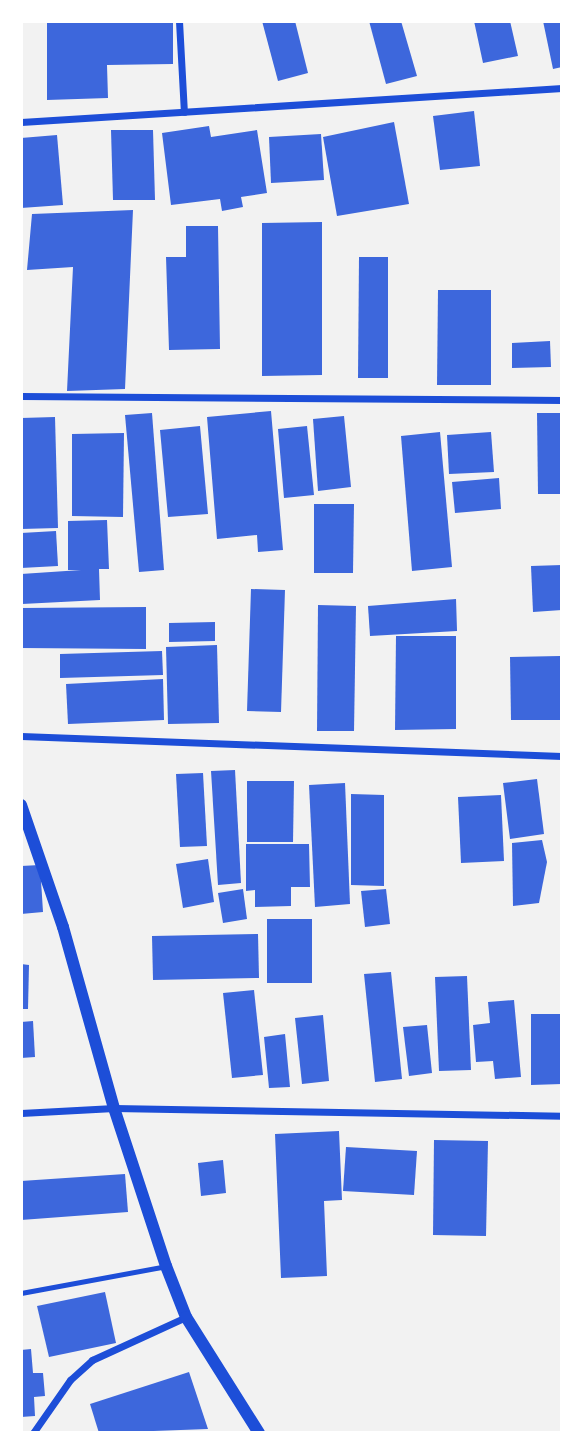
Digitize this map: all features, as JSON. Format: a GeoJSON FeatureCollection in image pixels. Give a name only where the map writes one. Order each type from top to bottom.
{"type":"FeatureCollection","features":[{"type":"Feature","properties":{"kind":"street"},"geometry":{"type":"LineString","coordinates":[[179,21],[184,112]]}},
{"type":"Feature","properties":{"kind":"street"},"geometry":{"type":"LineString","coordinates":[[21,122],[562,88]]}},
{"type":"Feature","properties":{"kind":"street"},"geometry":{"type":"LineString","coordinates":[[21,396],[562,400]]}},
{"type":"Feature","properties":{"kind":"street"},"geometry":{"type":"LineString","coordinates":[[21,736],[562,756]]}},
{"type":"Feature","properties":{"kind":"street"},"geometry":{"type":"LineString","coordinates":[[21,805],[63,927],[114,1108],[166,1266],[186,1317],[259,1433]]}},
{"type":"Feature","properties":{"kind":"street"},"geometry":{"type":"LineString","coordinates":[[21,1113],[114,1108],[562,1116]]}},
{"type":"Feature","properties":{"kind":"street"},"geometry":{"type":"LineString","coordinates":[[33,1433],[71,1380],[92,1360],[186,1317]]}},
{"type":"Feature","properties":{"kind":"lane"},"geometry":{"type":"LineString","coordinates":[[21,1293],[166,1266]]}},
{"type":"Feature","properties":{"kind":"building"},"geometry":{"type":"Polygon","coordinates":[[[173,21],[173,64],[107,65],[108,98],[47,100],[47,23],[173,21]]]}},
{"type":"Feature","properties":{"kind":"building"},"geometry":{"type":"Polygon","coordinates":[[[262,21],[295,21],[308,73],[278,81],[262,21]]]}},
{"type":"Feature","properties":{"kind":"building"},"geometry":{"type":"Polygon","coordinates":[[[369,21],[401,21],[417,76],[386,84],[369,21]]]}},
{"type":"Feature","properties":{"kind":"building"},"geometry":{"type":"Polygon","coordinates":[[[474,21],[510,21],[518,56],[483,63],[474,21]]]}},
{"type":"Feature","properties":{"kind":"building"},"geometry":{"type":"Polygon","coordinates":[[[543,21],[562,21],[562,67],[553,69],[543,21]]]}},
{"type":"Feature","properties":{"kind":"building"},"geometry":{"type":"Polygon","coordinates":[[[474,111],[480,166],[440,170],[433,116],[474,111]]]}},
{"type":"Feature","properties":{"kind":"building"},"geometry":{"type":"Polygon","coordinates":[[[394,122],[409,204],[337,216],[323,137],[394,122]]]}},
{"type":"Feature","properties":{"kind":"building"},"geometry":{"type":"Polygon","coordinates":[[[209,126],[211,137],[257,130],[267,193],[241,197],[243,207],[222,211],[220,199],[171,205],[162,133],[209,126]]]}},
{"type":"Feature","properties":{"kind":"building"},"geometry":{"type":"Polygon","coordinates":[[[111,130],[153,130],[155,200],[113,200],[111,130]]]}},
{"type":"Feature","properties":{"kind":"building"},"geometry":{"type":"Polygon","coordinates":[[[321,134],[324,180],[271,183],[269,137],[321,134]]]}},
{"type":"Feature","properties":{"kind":"building"},"geometry":{"type":"Polygon","coordinates":[[[57,135],[63,205],[21,208],[21,138],[57,135]]]}},
{"type":"Feature","properties":{"kind":"building"},"geometry":{"type":"Polygon","coordinates":[[[133,210],[125,389],[67,391],[73,267],[27,270],[32,214],[133,210]]]}},
{"type":"Feature","properties":{"kind":"building"},"geometry":{"type":"Polygon","coordinates":[[[322,222],[322,375],[262,376],[262,223],[322,222]]]}},
{"type":"Feature","properties":{"kind":"building"},"geometry":{"type":"Polygon","coordinates":[[[186,226],[218,226],[220,349],[169,350],[166,257],[186,257],[186,226]]]}},
{"type":"Feature","properties":{"kind":"building"},"geometry":{"type":"Polygon","coordinates":[[[359,257],[388,257],[388,378],[358,378],[359,257]]]}},
{"type":"Feature","properties":{"kind":"building"},"geometry":{"type":"Polygon","coordinates":[[[438,290],[491,290],[491,385],[437,385],[438,290]]]}},
{"type":"Feature","properties":{"kind":"building"},"geometry":{"type":"Polygon","coordinates":[[[550,341],[551,367],[512,368],[512,343],[550,341]]]}},
{"type":"Feature","properties":{"kind":"building"},"geometry":{"type":"Polygon","coordinates":[[[271,411],[283,550],[258,552],[257,535],[217,539],[207,417],[271,411]]]}},
{"type":"Feature","properties":{"kind":"building"},"geometry":{"type":"Polygon","coordinates":[[[152,413],[164,570],[139,572],[125,415],[152,413]]]}},
{"type":"Feature","properties":{"kind":"building"},"geometry":{"type":"Polygon","coordinates":[[[537,413],[562,413],[562,494],[538,494],[537,413]]]}},
{"type":"Feature","properties":{"kind":"building"},"geometry":{"type":"Polygon","coordinates":[[[344,416],[351,487],[318,491],[313,419],[344,416]]]}},
{"type":"Feature","properties":{"kind":"building"},"geometry":{"type":"Polygon","coordinates":[[[55,417],[58,528],[21,529],[21,418],[55,417]]]}},
{"type":"Feature","properties":{"kind":"building"},"geometry":{"type":"Polygon","coordinates":[[[200,426],[208,514],[168,517],[160,430],[200,426]]]}},
{"type":"Feature","properties":{"kind":"building"},"geometry":{"type":"Polygon","coordinates":[[[307,426],[314,495],[284,498],[278,429],[307,426]]]}},
{"type":"Feature","properties":{"kind":"building"},"geometry":{"type":"Polygon","coordinates":[[[440,432],[452,567],[412,571],[401,436],[440,432]]]}},
{"type":"Feature","properties":{"kind":"building"},"geometry":{"type":"Polygon","coordinates":[[[491,432],[494,472],[449,474],[447,435],[491,432]]]}},
{"type":"Feature","properties":{"kind":"building"},"geometry":{"type":"Polygon","coordinates":[[[124,433],[123,517],[72,516],[72,434],[124,433]]]}},
{"type":"Feature","properties":{"kind":"building"},"geometry":{"type":"Polygon","coordinates":[[[499,478],[501,509],[455,513],[452,482],[499,478]]]}},
{"type":"Feature","properties":{"kind":"building"},"geometry":{"type":"Polygon","coordinates":[[[314,504],[354,504],[353,573],[314,573],[314,504]]]}},
{"type":"Feature","properties":{"kind":"building"},"geometry":{"type":"Polygon","coordinates":[[[107,520],[109,569],[99,569],[100,600],[22,604],[21,574],[81,570],[68,570],[68,521],[107,520]]]}},
{"type":"Feature","properties":{"kind":"building"},"geometry":{"type":"Polygon","coordinates":[[[56,531],[58,566],[21,568],[21,533],[56,531]]]}},
{"type":"Feature","properties":{"kind":"building"},"geometry":{"type":"Polygon","coordinates":[[[562,565],[562,610],[533,612],[531,566],[562,565]]]}},
{"type":"Feature","properties":{"kind":"building"},"geometry":{"type":"Polygon","coordinates":[[[251,589],[285,590],[281,712],[247,711],[251,589]]]}},
{"type":"Feature","properties":{"kind":"building"},"geometry":{"type":"Polygon","coordinates":[[[456,599],[457,631],[370,636],[368,606],[456,599]]]}},
{"type":"Feature","properties":{"kind":"building"},"geometry":{"type":"Polygon","coordinates":[[[318,605],[356,606],[354,731],[317,731],[318,605]]]}},
{"type":"Feature","properties":{"kind":"building"},"geometry":{"type":"Polygon","coordinates":[[[146,607],[146,649],[21,648],[21,608],[146,607]]]}},
{"type":"Feature","properties":{"kind":"building"},"geometry":{"type":"Polygon","coordinates":[[[215,622],[215,641],[169,642],[169,623],[215,622]]]}},
{"type":"Feature","properties":{"kind":"building"},"geometry":{"type":"Polygon","coordinates":[[[396,636],[456,636],[456,729],[395,730],[396,636]]]}},
{"type":"Feature","properties":{"kind":"building"},"geometry":{"type":"Polygon","coordinates":[[[217,645],[219,723],[168,724],[166,647],[217,645]]]}},
{"type":"Feature","properties":{"kind":"building"},"geometry":{"type":"Polygon","coordinates":[[[162,651],[163,675],[60,678],[60,654],[162,651]]]}},
{"type":"Feature","properties":{"kind":"building"},"geometry":{"type":"Polygon","coordinates":[[[560,656],[560,720],[511,720],[510,657],[560,656]]]}},
{"type":"Feature","properties":{"kind":"building"},"geometry":{"type":"Polygon","coordinates":[[[163,679],[164,720],[68,724],[66,684],[163,679]]]}},
{"type":"Feature","properties":{"kind":"building"},"geometry":{"type":"Polygon","coordinates":[[[235,770],[241,883],[218,885],[211,771],[235,770]]]}},
{"type":"Feature","properties":{"kind":"building"},"geometry":{"type":"Polygon","coordinates":[[[203,773],[207,846],[180,847],[176,774],[203,773]]]}},
{"type":"Feature","properties":{"kind":"building"},"geometry":{"type":"Polygon","coordinates":[[[537,779],[544,834],[510,839],[503,783],[537,779]]]}},
{"type":"Feature","properties":{"kind":"building"},"geometry":{"type":"Polygon","coordinates":[[[247,781],[294,781],[293,842],[247,842],[247,781]]]}},
{"type":"Feature","properties":{"kind":"building"},"geometry":{"type":"Polygon","coordinates":[[[345,783],[350,904],[315,907],[309,785],[345,783]]]}},
{"type":"Feature","properties":{"kind":"building"},"geometry":{"type":"Polygon","coordinates":[[[351,794],[384,795],[384,886],[351,885],[351,794]]]}},
{"type":"Feature","properties":{"kind":"building"},"geometry":{"type":"Polygon","coordinates":[[[501,795],[504,861],[461,863],[458,797],[501,795]]]}},
{"type":"Feature","properties":{"kind":"building"},"geometry":{"type":"Polygon","coordinates":[[[542,840],[547,862],[539,903],[513,906],[512,843],[542,840]]]}},
{"type":"Feature","properties":{"kind":"building"},"geometry":{"type":"Polygon","coordinates":[[[246,844],[309,844],[310,887],[291,887],[291,906],[255,907],[255,890],[246,891],[246,844]]]}},
{"type":"Feature","properties":{"kind":"building"},"geometry":{"type":"Polygon","coordinates":[[[208,859],[214,902],[183,908],[176,864],[208,859]]]}},
{"type":"Feature","properties":{"kind":"building"},"geometry":{"type":"Polygon","coordinates":[[[40,865],[43,912],[21,914],[21,866],[40,865]]]}},
{"type":"Feature","properties":{"kind":"building"},"geometry":{"type":"Polygon","coordinates":[[[243,889],[247,919],[223,923],[218,893],[243,889]]]}},
{"type":"Feature","properties":{"kind":"building"},"geometry":{"type":"Polygon","coordinates":[[[386,889],[390,924],[365,927],[361,891],[386,889]]]}},
{"type":"Feature","properties":{"kind":"building"},"geometry":{"type":"Polygon","coordinates":[[[267,919],[312,919],[312,983],[267,983],[267,919]]]}},
{"type":"Feature","properties":{"kind":"building"},"geometry":{"type":"Polygon","coordinates":[[[258,934],[259,978],[153,980],[152,936],[258,934]]]}},
{"type":"Feature","properties":{"kind":"building"},"geometry":{"type":"Polygon","coordinates":[[[21,964],[29,965],[28,1009],[21,1009],[21,964]]]}},
{"type":"Feature","properties":{"kind":"building"},"geometry":{"type":"Polygon","coordinates":[[[391,972],[402,1079],[375,1082],[364,974],[391,972]]]}},
{"type":"Feature","properties":{"kind":"building"},"geometry":{"type":"Polygon","coordinates":[[[467,976],[471,1070],[439,1071],[435,977],[467,976]]]}},
{"type":"Feature","properties":{"kind":"building"},"geometry":{"type":"Polygon","coordinates":[[[254,990],[263,1075],[232,1078],[223,993],[254,990]]]}},
{"type":"Feature","properties":{"kind":"building"},"geometry":{"type":"Polygon","coordinates":[[[514,1000],[521,1077],[495,1079],[493,1061],[476,1062],[473,1025],[490,1023],[488,1002],[514,1000]]]}},
{"type":"Feature","properties":{"kind":"building"},"geometry":{"type":"Polygon","coordinates":[[[531,1014],[562,1014],[562,1084],[531,1085],[531,1014]]]}},
{"type":"Feature","properties":{"kind":"building"},"geometry":{"type":"Polygon","coordinates":[[[323,1015],[329,1081],[302,1084],[295,1018],[323,1015]]]}},
{"type":"Feature","properties":{"kind":"building"},"geometry":{"type":"Polygon","coordinates":[[[33,1021],[35,1057],[21,1058],[21,1022],[33,1021]]]}},
{"type":"Feature","properties":{"kind":"building"},"geometry":{"type":"Polygon","coordinates":[[[427,1025],[432,1073],[409,1076],[403,1027],[427,1025]]]}},
{"type":"Feature","properties":{"kind":"building"},"geometry":{"type":"Polygon","coordinates":[[[285,1034],[290,1087],[269,1088],[264,1037],[285,1034]]]}},
{"type":"Feature","properties":{"kind":"building"},"geometry":{"type":"Polygon","coordinates":[[[339,1131],[342,1200],[324,1201],[327,1276],[281,1278],[275,1134],[339,1131]]]}},
{"type":"Feature","properties":{"kind":"building"},"geometry":{"type":"Polygon","coordinates":[[[434,1140],[488,1141],[486,1236],[433,1235],[434,1140]]]}},
{"type":"Feature","properties":{"kind":"building"},"geometry":{"type":"Polygon","coordinates":[[[346,1147],[417,1151],[414,1195],[343,1191],[346,1147]]]}},
{"type":"Feature","properties":{"kind":"building"},"geometry":{"type":"Polygon","coordinates":[[[223,1160],[226,1193],[201,1196],[198,1163],[223,1160]]]}},
{"type":"Feature","properties":{"kind":"building"},"geometry":{"type":"Polygon","coordinates":[[[125,1174],[128,1212],[21,1220],[21,1181],[125,1174]]]}},
{"type":"Feature","properties":{"kind":"building"},"geometry":{"type":"Polygon","coordinates":[[[105,1292],[116,1343],[49,1357],[37,1306],[105,1292]]]}},
{"type":"Feature","properties":{"kind":"building"},"geometry":{"type":"Polygon","coordinates":[[[31,1349],[33,1373],[43,1373],[45,1396],[34,1397],[35,1416],[21,1417],[21,1350],[31,1349]]]}},
{"type":"Feature","properties":{"kind":"building"},"geometry":{"type":"Polygon","coordinates":[[[189,1372],[208,1429],[99,1433],[90,1404],[189,1372]]]}}]}
